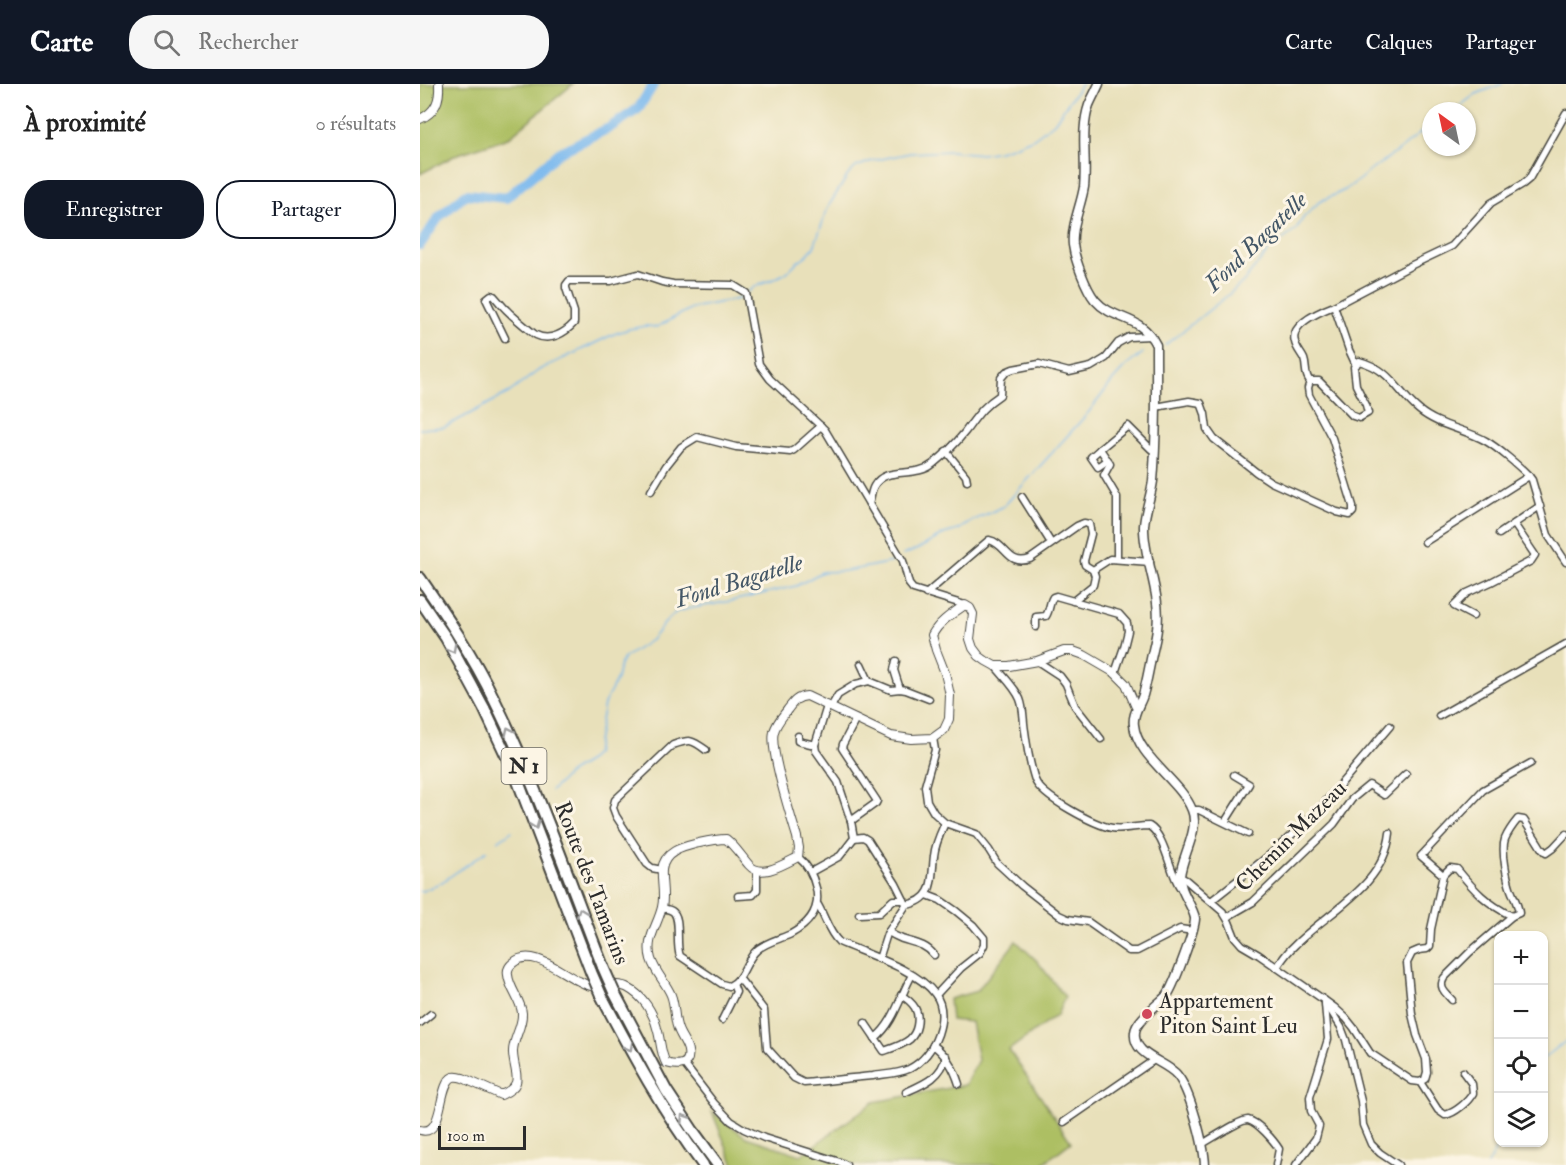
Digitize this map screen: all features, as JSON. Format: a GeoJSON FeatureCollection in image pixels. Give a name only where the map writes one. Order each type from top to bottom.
{"type":"FeatureCollection","features":[{"type":"Feature","properties":{"kind":"highway","name":"Route des Tamarins"},"geometry":{"type":"LineString","coordinates":[[420,578],[457,632],[494,698],[544,812],[603,967],[614,989],[666,1090],[718,1165]]}},
{"type":"Feature","properties":{"kind":"highway","name":"Route des Tamarins"},"geometry":{"type":"LineString","coordinates":[[420,600],[446,638],[484,708],[516,776],[601,995],[653,1092],[703,1165]]}},
{"type":"Feature","properties":{"kind":"main road"},"geometry":{"type":"LineString","coordinates":[[1099,84],[1089,105],[1086,119],[1084,186],[1073,243],[1093,298],[1101,306],[1144,327],[1156,345],[1155,450],[1152,485],[1144,525],[1157,601],[1158,628],[1143,695],[1133,718],[1139,742],[1187,801],[1194,816],[1193,830],[1182,860],[1180,877],[1195,919],[1193,931],[1169,993],[1138,1023],[1135,1031],[1136,1041],[1147,1056],[1170,1068],[1184,1085],[1202,1144],[1205,1165]]}},
{"type":"Feature","properties":{"kind":"street"},"geometry":{"type":"LineString","coordinates":[[420,119],[435,108],[438,102],[439,84]]}},
{"type":"Feature","properties":{"kind":"street"},"geometry":{"type":"LineString","coordinates":[[1156,407],[1189,400],[1200,403],[1205,414],[1207,429],[1214,439],[1256,472],[1271,482],[1336,512],[1350,514],[1353,512],[1332,438],[1310,395],[1308,388],[1310,381],[1307,377],[1304,359],[1294,341],[1294,334],[1307,320],[1321,311],[1452,246],[1491,203],[1528,179],[1566,113]]}},
{"type":"Feature","properties":{"kind":"street"},"geometry":{"type":"LineString","coordinates":[[505,338],[486,299],[491,295],[536,335],[544,337],[556,336],[574,322],[574,312],[566,288],[569,281],[611,281],[638,274],[674,284],[734,285],[746,293],[759,364],[770,379],[825,430],[903,561],[909,584],[913,589],[970,608],[973,615],[970,639],[973,648],[979,656],[995,666],[1019,696],[1036,783],[1045,794],[1057,802],[1103,826],[1114,829],[1144,826],[1153,828],[1164,848],[1175,881],[1185,896]]}},
{"type":"Feature","properties":{"kind":"street"},"geometry":{"type":"LineString","coordinates":[[1334,306],[1356,365]]}},
{"type":"Feature","properties":{"kind":"street"},"geometry":{"type":"LineString","coordinates":[[869,504],[873,487],[881,477],[894,473],[912,473],[931,466],[964,434],[979,412],[1000,395],[1001,378],[1006,372],[1039,364],[1069,372],[1091,368],[1106,358],[1118,343],[1129,337],[1152,336]]}},
{"type":"Feature","properties":{"kind":"street"},"geometry":{"type":"LineString","coordinates":[[1310,381],[1319,381],[1353,416],[1359,418],[1368,414],[1356,385],[1354,367],[1359,361],[1366,363],[1383,372],[1429,418],[1486,441],[1532,480],[1548,535],[1566,562]]}},
{"type":"Feature","properties":{"kind":"street"},"geometry":{"type":"LineString","coordinates":[[651,491],[681,447],[697,437],[736,447],[790,452],[821,426]]}},
{"type":"Feature","properties":{"kind":"street"},"geometry":{"type":"LineString","coordinates":[[1108,460],[1098,467],[1091,457],[1128,426],[1151,449],[1155,450]]}},
{"type":"Feature","properties":{"kind":"street"},"geometry":{"type":"LineString","coordinates":[[1100,449],[1110,464],[1104,475],[1117,496],[1117,559]]}},
{"type":"Feature","properties":{"kind":"street"},"geometry":{"type":"LineString","coordinates":[[946,451],[966,476],[967,482]]}},
{"type":"Feature","properties":{"kind":"street"},"geometry":{"type":"LineString","coordinates":[[1425,542],[1529,476]]}},
{"type":"Feature","properties":{"kind":"street"},"geometry":{"type":"LineString","coordinates":[[1022,497],[1051,543]]}},
{"type":"Feature","properties":{"kind":"street"},"geometry":{"type":"LineString","coordinates":[[1499,534],[1540,506]]}},
{"type":"Feature","properties":{"kind":"street"},"geometry":{"type":"LineString","coordinates":[[926,594],[989,540],[992,540],[1010,557],[1024,561],[1084,523],[1089,525],[1091,530],[1084,561],[1085,565],[1093,570],[1095,576],[1093,585],[1073,601]]}},
{"type":"Feature","properties":{"kind":"street"},"geometry":{"type":"LineString","coordinates":[[1473,616],[1454,606],[1467,593],[1534,558],[1535,555],[1514,524]]}},
{"type":"Feature","properties":{"kind":"street"},"geometry":{"type":"LineString","coordinates":[[1093,570],[1110,559],[1150,562]]}},
{"type":"Feature","properties":{"kind":"street"},"geometry":{"type":"LineString","coordinates":[[1036,627],[1036,616],[1046,616],[1053,597],[1056,596],[1119,614],[1127,623],[1128,631],[1115,674]]}},
{"type":"Feature","properties":{"kind":"street"},"geometry":{"type":"LineString","coordinates":[[798,857],[797,837],[774,751],[773,734],[777,723],[796,699],[807,696],[891,736],[933,738],[944,730],[949,719],[950,695],[932,635],[937,626],[965,605]]}},
{"type":"Feature","properties":{"kind":"street"},"geometry":{"type":"LineString","coordinates":[[1439,716],[1444,709],[1566,644]]}},
{"type":"Feature","properties":{"kind":"street"},"geometry":{"type":"LineString","coordinates":[[995,666],[1037,661],[1064,651],[1073,651],[1115,674],[1126,684],[1137,708]]}},
{"type":"Feature","properties":{"kind":"street"},"geometry":{"type":"LineString","coordinates":[[896,661],[894,670],[900,689]]}},
{"type":"Feature","properties":{"kind":"street"},"geometry":{"type":"LineString","coordinates":[[1037,661],[1060,676],[1075,706],[1101,739]]}},
{"type":"Feature","properties":{"kind":"street"},"geometry":{"type":"LineString","coordinates":[[861,664],[869,681]]}},
{"type":"Feature","properties":{"kind":"street"},"geometry":{"type":"LineString","coordinates":[[854,838],[851,820],[838,782],[818,754],[815,745],[829,706],[838,695],[856,684],[869,681],[891,690],[900,689],[929,699]]}},
{"type":"Feature","properties":{"kind":"street"},"geometry":{"type":"LineString","coordinates":[[851,820],[877,801],[842,748],[856,719]]}},
{"type":"Feature","properties":{"kind":"street"},"geometry":{"type":"LineString","coordinates":[[1211,901],[1267,857],[1316,813],[1390,726]]}},
{"type":"Feature","properties":{"kind":"street"},"geometry":{"type":"LineString","coordinates":[[798,736],[798,741],[815,745]]}},
{"type":"Feature","properties":{"kind":"street"},"geometry":{"type":"LineString","coordinates":[[933,738],[935,750],[925,786],[927,801],[934,813],[945,823],[976,834],[997,863],[1059,915],[1088,922],[1129,951],[1137,951],[1180,929],[1193,931]]}},
{"type":"Feature","properties":{"kind":"street"},"geometry":{"type":"LineString","coordinates":[[662,870],[652,868],[647,864],[616,816],[613,808],[615,800],[673,745],[693,741],[706,750]]}},
{"type":"Feature","properties":{"kind":"street"},"geometry":{"type":"LineString","coordinates":[[1443,875],[1421,856],[1483,790],[1531,764]]}},
{"type":"Feature","properties":{"kind":"street","name":"Chemin Mazeau"},"geometry":{"type":"LineString","coordinates":[[1227,918],[1253,902],[1334,824],[1352,799],[1369,786],[1384,795],[1406,774]]}},
{"type":"Feature","properties":{"kind":"street"},"geometry":{"type":"LineString","coordinates":[[1225,822],[1249,784],[1234,775]]}},
{"type":"Feature","properties":{"kind":"street"},"geometry":{"type":"LineString","coordinates":[[1192,810],[1199,810],[1248,834]]}},
{"type":"Feature","properties":{"kind":"street"},"geometry":{"type":"LineString","coordinates":[[1452,1000],[1441,986],[1444,978],[1470,952],[1512,916],[1519,913],[1510,887],[1504,852],[1504,840],[1512,827],[1518,819],[1524,820],[1546,853],[1566,834]]}},
{"type":"Feature","properties":{"kind":"street"},"geometry":{"type":"LineString","coordinates":[[860,914],[879,913],[893,900],[913,904],[927,895],[932,885],[936,846],[945,823]]}},
{"type":"Feature","properties":{"kind":"street"},"geometry":{"type":"LineString","coordinates":[[1277,967],[1295,944],[1336,910],[1376,872],[1389,844],[1390,833]]}},
{"type":"Feature","properties":{"kind":"street"},"geometry":{"type":"LineString","coordinates":[[811,872],[840,856],[854,838],[863,837],[868,840],[896,884],[905,903]]}},
{"type":"Feature","properties":{"kind":"street"},"geometry":{"type":"LineString","coordinates":[[420,1130],[429,1130],[434,1126],[447,1083],[452,1078],[463,1078],[501,1095],[513,1089],[517,1082],[513,1047],[522,1011],[507,977],[511,964],[518,959],[530,958],[544,962],[590,986],[614,989],[624,986],[630,989],[641,998],[651,1012],[658,1029],[662,1054],[666,1063],[676,1066],[684,1064],[689,1053],[677,1027],[670,993],[655,968],[649,947],[662,908],[664,861],[671,853],[681,848],[719,839],[726,839],[733,844],[749,866],[760,872],[798,857]]}},
{"type":"Feature","properties":{"kind":"street"},"geometry":{"type":"LineString","coordinates":[[739,978],[764,1010],[767,1048],[794,1078],[804,1083],[895,1073],[918,1063],[933,1045],[942,1018],[936,995],[912,975],[839,942],[832,936],[818,905],[811,872],[798,857]]}},
{"type":"Feature","properties":{"kind":"street"},"geometry":{"type":"LineString","coordinates":[[1324,1000],[1354,1028],[1370,1053],[1412,1082],[1425,1080],[1427,1072],[1425,1059],[1412,1014],[1407,963],[1412,953],[1430,946],[1431,929],[1443,875],[1450,868],[1457,868],[1475,891],[1512,916]]}},
{"type":"Feature","properties":{"kind":"street"},"geometry":{"type":"LineString","coordinates":[[738,896],[753,895],[757,890],[757,871]]}},
{"type":"Feature","properties":{"kind":"street","name":"Chemin Mazeau"},"geometry":{"type":"LineString","coordinates":[[1180,877],[1186,879],[1227,918],[1235,937],[1242,945],[1324,1000],[1346,1040],[1361,1101],[1363,1125],[1371,1144],[1398,1165]]}},
{"type":"Feature","properties":{"kind":"street"},"geometry":{"type":"LineString","coordinates":[[927,895],[948,906],[973,925],[984,938],[984,945],[980,953],[961,968],[936,995]]}},
{"type":"Feature","properties":{"kind":"street"},"geometry":{"type":"LineString","coordinates":[[879,959],[888,932],[905,903]]}},
{"type":"Feature","properties":{"kind":"street"},"geometry":{"type":"LineString","coordinates":[[662,908],[674,911],[677,918],[677,950],[681,956],[729,986],[739,978],[759,947],[792,933],[811,917],[818,905]]}},
{"type":"Feature","properties":{"kind":"street"},"geometry":{"type":"LineString","coordinates":[[888,932],[922,945],[934,955]]}},
{"type":"Feature","properties":{"kind":"street"},"geometry":{"type":"LineString","coordinates":[[875,1038],[891,1018],[912,975]]}},
{"type":"Feature","properties":{"kind":"street"},"geometry":{"type":"LineString","coordinates":[[722,1020],[736,992],[733,984]]}},
{"type":"Feature","properties":{"kind":"street"},"geometry":{"type":"LineString","coordinates":[[865,1023],[884,1051],[905,1043],[916,1031],[918,1014],[912,1003],[902,995]]}},
{"type":"Feature","properties":{"kind":"street"},"geometry":{"type":"LineString","coordinates":[[1296,1165],[1316,1138],[1319,1126],[1311,1111],[1310,1097],[1328,1039],[1324,1000]]}},
{"type":"Feature","properties":{"kind":"street"},"geometry":{"type":"LineString","coordinates":[[420,1023],[430,1014]]}},
{"type":"Feature","properties":{"kind":"street"},"geometry":{"type":"LineString","coordinates":[[933,1045],[946,1056],[956,1072],[959,1084]]}},
{"type":"Feature","properties":{"kind":"street"},"geometry":{"type":"LineString","coordinates":[[906,1092],[925,1084],[938,1074],[945,1065],[946,1056]]}},
{"type":"Feature","properties":{"kind":"street"},"geometry":{"type":"LineString","coordinates":[[1064,1122],[1154,1060]]}},
{"type":"Feature","properties":{"kind":"street"},"geometry":{"type":"LineString","coordinates":[[684,1064],[714,1103],[731,1121],[744,1130],[846,1165]]}},
{"type":"Feature","properties":{"kind":"street"},"geometry":{"type":"LineString","coordinates":[[1420,1082],[1438,1110],[1445,1115],[1470,1098],[1473,1093],[1472,1084],[1462,1072]]}},
{"type":"Feature","properties":{"kind":"street"},"geometry":{"type":"LineString","coordinates":[[1202,1144],[1237,1124],[1250,1120],[1271,1137],[1279,1149],[1276,1165]]}},
{"type":"Feature","properties":{"kind":"green space"},"geometry":{"type":"Polygon","coordinates":[[[420,84],[573,84],[508,138],[458,154],[420,174],[420,84]]]}},
{"type":"Feature","properties":{"kind":"green space"},"geometry":{"type":"Polygon","coordinates":[[[1016,941],[1037,961],[1065,997],[1057,1015],[1009,1050],[1071,1142],[1041,1165],[734,1165],[712,1112],[746,1137],[801,1155],[874,1102],[965,1085],[978,1060],[971,1022],[951,1020],[949,999],[977,991],[1016,941]]]}},
{"type":"Feature","properties":{"kind":"waterway"},"geometry":{"type":"LineString","coordinates":[[420,245],[439,217],[466,194],[506,198],[560,152],[609,128],[638,109],[654,84]]}},
{"type":"Feature","properties":{"kind":"waterway"},"geometry":{"type":"LineString","coordinates":[[748,292],[786,273],[814,247],[828,207],[848,175],[856,167],[910,153],[951,151],[982,154],[1012,147],[1034,138],[1054,123],[1081,84]]}},
{"type":"Feature","properties":{"kind":"waterway","name":"Fond Bagatelle"},"geometry":{"type":"LineString","coordinates":[[1465,102],[1476,94],[1502,84]]}},
{"type":"Feature","properties":{"kind":"waterway","name":"Fond Bagatelle"},"geometry":{"type":"LineString","coordinates":[[1165,345],[1243,282],[1271,248],[1296,230],[1303,218],[1319,202],[1345,190],[1422,131]]}},
{"type":"Feature","properties":{"kind":"waterway"},"geometry":{"type":"LineString","coordinates":[[420,429],[444,427],[510,392],[539,370],[614,334],[646,326],[657,327],[692,308],[738,299],[744,295]]}},
{"type":"Feature","properties":{"kind":"waterway","name":"Fond Bagatelle"},"geometry":{"type":"LineString","coordinates":[[903,555],[1004,506],[1088,413],[1114,379],[1143,353]]}},
{"type":"Feature","properties":{"kind":"waterway","name":"Fond Bagatelle"},"geometry":{"type":"LineString","coordinates":[[551,791],[595,754],[604,704],[617,679],[624,658],[651,640],[676,612],[796,586],[822,572],[847,571],[892,562]]}},
{"type":"Feature","properties":{"kind":"waterway","name":"Fond Bagatelle"},"geometry":{"type":"LineString","coordinates":[[498,841],[512,831]]}},
{"type":"Feature","properties":{"kind":"waterway","name":"Fond Bagatelle"},"geometry":{"type":"LineString","coordinates":[[420,891],[442,882],[487,851]]}},
{"type":"Feature","properties":{"kind":"waterway"},"geometry":{"type":"LineString","coordinates":[[1548,1055],[1566,1041]]}},
{"type":"Feature","properties":{"kind":"waterway"},"geometry":{"type":"LineString","coordinates":[[1487,1165],[1497,1147]]}},
{"type":"Feature","properties":{"kind":"place","name":"Appartement Piton Saint Leu"},"geometry":{"type":"Point","coordinates":[1147,1014]}}]}
